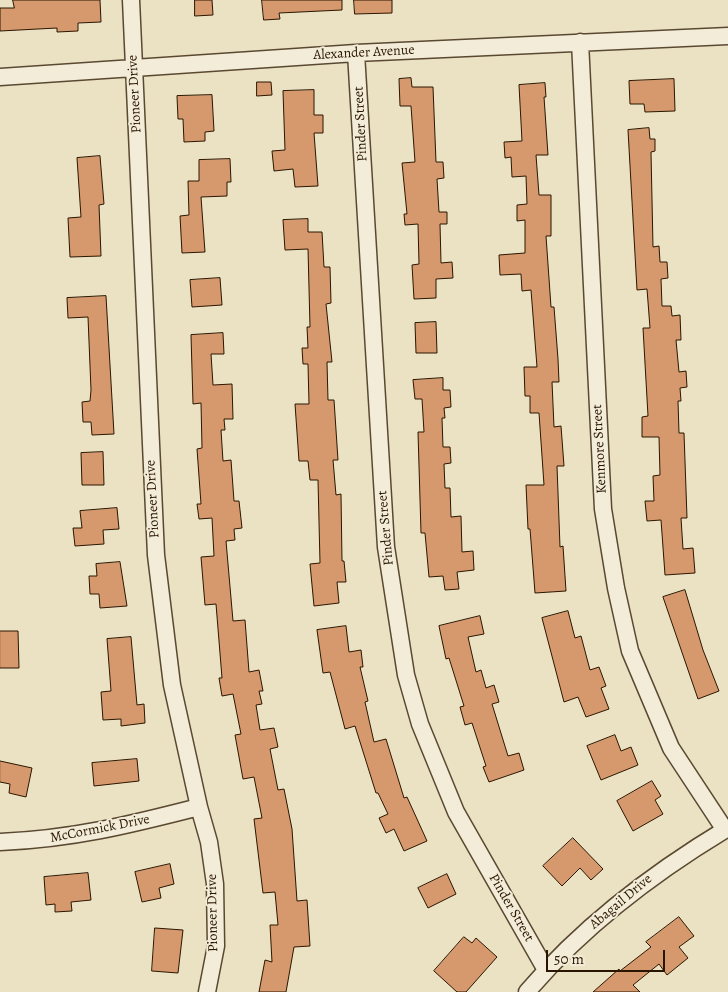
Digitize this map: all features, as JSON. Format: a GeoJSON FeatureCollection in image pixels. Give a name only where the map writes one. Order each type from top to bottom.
{"type":"FeatureCollection","features":[{"type":"Feature","properties":{"kind":"street","name":"Pioneer Drive"},"geometry":{"type":"LineString","coordinates":[[131,0],[156,555],[172,685],[198,807],[208,842],[215,884],[216,946],[207,992]]}},
{"type":"Feature","properties":{"kind":"street","name":"Alexander Avenue"},"geometry":{"type":"LineString","coordinates":[[0,77],[356,54],[728,36]]}},
{"type":"Feature","properties":{"kind":"street","name":"Kenmore Street"},"geometry":{"type":"LineString","coordinates":[[580,42],[603,509],[616,588],[630,651],[671,748],[726,829]]}},
{"type":"Feature","properties":{"kind":"street","name":"Pinder Street"},"geometry":{"type":"LineString","coordinates":[[356,54],[386,546],[406,675],[420,724],[456,812],[546,970]]}},
{"type":"Feature","properties":{"kind":"street","name":"McCormick Drive"},"geometry":{"type":"LineString","coordinates":[[0,842],[42,840],[99,832],[198,807]]}},
{"type":"Feature","properties":{"kind":"street","name":"Abagail Drive"},"geometry":{"type":"LineString","coordinates":[[527,992],[546,970],[609,910],[657,872],[726,829]]}},
{"type":"Feature","properties":{"kind":"building"},"geometry":{"type":"Polygon","coordinates":[[[13,0],[100,0],[101,22],[78,23],[78,31],[57,32],[57,28],[0,31],[0,8],[14,8],[13,0]]]}},
{"type":"Feature","properties":{"kind":"building"},"geometry":{"type":"Polygon","coordinates":[[[195,0],[212,0],[213,15],[195,16],[195,0]]]}},
{"type":"Feature","properties":{"kind":"building"},"geometry":{"type":"Polygon","coordinates":[[[262,0],[342,0],[342,10],[279,13],[280,19],[264,20],[262,0]]]}},
{"type":"Feature","properties":{"kind":"building"},"geometry":{"type":"Polygon","coordinates":[[[354,0],[392,0],[392,13],[355,14],[354,0]]]}},
{"type":"Feature","properties":{"kind":"building"},"geometry":{"type":"Polygon","coordinates":[[[411,78],[412,87],[433,87],[436,162],[443,162],[444,178],[437,179],[439,212],[447,212],[447,224],[440,224],[441,263],[452,262],[453,278],[436,279],[436,298],[414,299],[412,265],[419,264],[418,224],[405,225],[404,214],[407,214],[402,163],[415,162],[411,106],[400,106],[399,79],[411,78]]]}},
{"type":"Feature","properties":{"kind":"building"},"geometry":{"type":"Polygon","coordinates":[[[674,79],[675,111],[645,112],[644,104],[630,104],[629,81],[674,79]]]}},
{"type":"Feature","properties":{"kind":"building"},"geometry":{"type":"Polygon","coordinates":[[[257,82],[271,82],[272,95],[257,96],[257,82]]]}},
{"type":"Feature","properties":{"kind":"building"},"geometry":{"type":"Polygon","coordinates":[[[545,83],[546,97],[544,97],[548,155],[536,155],[539,195],[551,195],[551,236],[546,236],[551,307],[554,307],[558,359],[559,382],[552,382],[554,427],[561,426],[564,466],[557,466],[560,547],[563,546],[566,591],[535,593],[530,529],[528,529],[526,485],[544,485],[539,413],[530,413],[530,396],[525,396],[524,367],[537,367],[531,290],[522,291],[521,274],[500,275],[499,255],[525,253],[525,220],[517,221],[517,205],[527,204],[526,176],[512,177],[511,157],[505,158],[504,142],[522,141],[519,85],[545,83]]]}},
{"type":"Feature","properties":{"kind":"building"},"geometry":{"type":"Polygon","coordinates":[[[314,90],[314,115],[323,115],[323,133],[314,133],[318,186],[295,187],[293,169],[274,171],[272,151],[285,150],[283,91],[314,90]]]}},
{"type":"Feature","properties":{"kind":"building"},"geometry":{"type":"Polygon","coordinates":[[[212,95],[214,131],[205,132],[205,141],[184,142],[183,119],[178,119],[177,96],[212,95]]]}},
{"type":"Feature","properties":{"kind":"building"},"geometry":{"type":"Polygon","coordinates":[[[649,128],[650,139],[655,139],[655,151],[651,152],[653,247],[659,246],[660,262],[667,262],[668,278],[661,279],[662,306],[671,306],[672,316],[680,315],[681,340],[676,340],[679,372],[686,371],[687,387],[680,388],[681,401],[678,401],[679,433],[684,433],[687,518],[681,518],[683,549],[693,548],[695,573],[665,575],[661,520],[647,521],[645,501],[654,501],[653,476],[660,475],[659,437],[642,437],[642,417],[648,416],[643,328],[650,328],[647,289],[637,290],[628,130],[649,128]]]}},
{"type":"Feature","properties":{"kind":"building"},"geometry":{"type":"Polygon","coordinates":[[[100,156],[104,204],[99,205],[101,256],[70,257],[68,218],[81,217],[77,158],[100,156]]]}},
{"type":"Feature","properties":{"kind":"building"},"geometry":{"type":"Polygon","coordinates":[[[230,159],[231,182],[227,182],[227,196],[201,197],[205,252],[182,253],[180,216],[189,215],[188,181],[199,181],[199,160],[230,159]]]}},
{"type":"Feature","properties":{"kind":"building"},"geometry":{"type":"Polygon","coordinates":[[[308,219],[308,232],[322,232],[324,267],[330,267],[331,303],[326,304],[332,362],[327,362],[328,400],[334,400],[338,460],[333,460],[336,495],[341,494],[342,561],[344,561],[346,582],[337,582],[339,603],[314,606],[310,564],[320,563],[318,480],[310,480],[308,461],[299,461],[295,404],[309,404],[308,364],[303,364],[302,348],[308,348],[307,327],[310,327],[308,249],[285,250],[283,220],[308,219]]]}},
{"type":"Feature","properties":{"kind":"building"},"geometry":{"type":"Polygon","coordinates":[[[220,278],[222,305],[192,307],[190,280],[220,278]]]}},
{"type":"Feature","properties":{"kind":"building"},"geometry":{"type":"Polygon","coordinates":[[[106,296],[114,434],[92,435],[91,422],[83,422],[82,402],[90,401],[91,390],[88,317],[68,318],[67,298],[106,296]]]}},
{"type":"Feature","properties":{"kind":"building"},"geometry":{"type":"Polygon","coordinates":[[[436,322],[437,353],[416,353],[415,323],[436,322]]]}},
{"type":"Feature","properties":{"kind":"building"},"geometry":{"type":"Polygon","coordinates":[[[223,333],[224,354],[211,354],[213,385],[232,384],[233,419],[224,419],[225,430],[221,430],[223,461],[231,460],[234,501],[239,501],[242,528],[234,529],[235,540],[226,541],[233,621],[245,620],[249,672],[259,670],[263,691],[259,691],[262,704],[256,705],[260,730],[274,728],[278,747],[270,749],[278,790],[284,789],[292,829],[297,901],[307,900],[310,946],[294,947],[286,992],[259,992],[265,960],[272,962],[270,925],[278,925],[275,892],[263,893],[254,819],[262,818],[254,777],[243,779],[235,735],[241,734],[233,694],[222,696],[219,678],[222,678],[216,604],[205,605],[201,557],[214,556],[212,518],[199,519],[197,504],[201,504],[197,449],[202,448],[201,403],[193,404],[191,335],[223,333]]]}},
{"type":"Feature","properties":{"kind":"building"},"geometry":{"type":"Polygon","coordinates":[[[443,378],[443,390],[450,390],[451,407],[444,408],[445,418],[442,418],[443,447],[450,447],[451,463],[444,464],[445,488],[450,488],[451,517],[461,516],[462,552],[473,551],[474,570],[457,572],[459,589],[445,590],[443,576],[429,577],[425,533],[421,533],[418,432],[424,432],[422,399],[415,399],[413,380],[443,378]]]}},
{"type":"Feature","properties":{"kind":"building"},"geometry":{"type":"Polygon","coordinates":[[[103,452],[104,485],[82,485],[81,453],[103,452]]]}},
{"type":"Feature","properties":{"kind":"building"},"geometry":{"type":"Polygon","coordinates":[[[117,508],[119,529],[103,530],[104,544],[75,546],[73,528],[82,528],[80,511],[117,508]]]}},
{"type":"Feature","properties":{"kind":"building"},"geometry":{"type":"Polygon","coordinates":[[[120,562],[127,606],[100,608],[99,594],[90,594],[89,576],[97,576],[96,564],[120,562]]]}},
{"type":"Feature","properties":{"kind":"building"},"geometry":{"type":"Polygon","coordinates":[[[685,590],[703,650],[719,691],[698,699],[663,597],[685,590]]]}},
{"type":"Feature","properties":{"kind":"building"},"geometry":{"type":"Polygon","coordinates":[[[568,611],[575,638],[581,636],[590,670],[599,667],[606,686],[601,688],[609,709],[586,717],[578,697],[564,702],[542,618],[568,611]]]}},
{"type":"Feature","properties":{"kind":"building"},"geometry":{"type":"Polygon","coordinates":[[[480,616],[484,634],[468,637],[476,672],[481,670],[486,688],[494,685],[499,702],[492,704],[508,756],[519,753],[524,770],[489,782],[483,767],[486,766],[472,723],[465,725],[460,707],[464,706],[449,658],[446,659],[439,626],[480,616]]]}},
{"type":"Feature","properties":{"kind":"building"},"geometry":{"type":"Polygon","coordinates":[[[346,626],[349,652],[361,650],[363,667],[360,667],[368,701],[365,702],[374,742],[386,739],[404,798],[407,797],[427,841],[404,851],[394,829],[386,833],[379,818],[388,814],[378,793],[376,793],[355,726],[345,729],[330,672],[323,673],[317,630],[346,626]]]}},
{"type":"Feature","properties":{"kind":"building"},"geometry":{"type":"Polygon","coordinates":[[[0,631],[18,631],[19,668],[0,668],[0,631]]]}},
{"type":"Feature","properties":{"kind":"building"},"geometry":{"type":"Polygon","coordinates":[[[131,637],[137,705],[144,704],[145,723],[121,726],[121,719],[103,720],[101,692],[111,691],[107,639],[131,637]]]}},
{"type":"Feature","properties":{"kind":"building"},"geometry":{"type":"Polygon","coordinates":[[[615,735],[621,751],[631,747],[638,765],[601,780],[587,746],[615,735]]]}},
{"type":"Feature","properties":{"kind":"building"},"geometry":{"type":"Polygon","coordinates":[[[137,759],[139,781],[94,786],[92,763],[137,759]]]}},
{"type":"Feature","properties":{"kind":"building"},"geometry":{"type":"Polygon","coordinates":[[[0,761],[32,768],[26,797],[9,793],[10,784],[0,782],[0,761]]]}},
{"type":"Feature","properties":{"kind":"building"},"geometry":{"type":"Polygon","coordinates":[[[652,781],[661,796],[655,800],[663,814],[633,831],[617,801],[652,781]]]}},
{"type":"Feature","properties":{"kind":"building"},"geometry":{"type":"Polygon","coordinates":[[[573,838],[603,869],[591,880],[580,868],[562,886],[543,866],[573,838]]]}},
{"type":"Feature","properties":{"kind":"building"},"geometry":{"type":"Polygon","coordinates":[[[170,864],[174,884],[159,888],[161,898],[142,902],[135,872],[170,864]]]}},
{"type":"Feature","properties":{"kind":"building"},"geometry":{"type":"Polygon","coordinates":[[[88,873],[91,900],[71,902],[72,911],[55,912],[55,904],[46,905],[44,877],[88,873]]]}},
{"type":"Feature","properties":{"kind":"building"},"geometry":{"type":"Polygon","coordinates":[[[447,874],[456,894],[428,908],[418,888],[447,874]]]}},
{"type":"Feature","properties":{"kind":"building"},"geometry":{"type":"Polygon","coordinates":[[[679,917],[694,936],[679,947],[688,958],[667,975],[659,964],[633,985],[640,992],[593,992],[619,969],[620,971],[651,947],[646,942],[679,917]]]}},
{"type":"Feature","properties":{"kind":"building"},"geometry":{"type":"Polygon","coordinates":[[[155,928],[183,930],[178,973],[152,971],[155,928]]]}},
{"type":"Feature","properties":{"kind":"building"},"geometry":{"type":"Polygon","coordinates":[[[464,937],[472,943],[476,938],[497,957],[466,992],[457,992],[434,971],[464,937]]]}}]}
